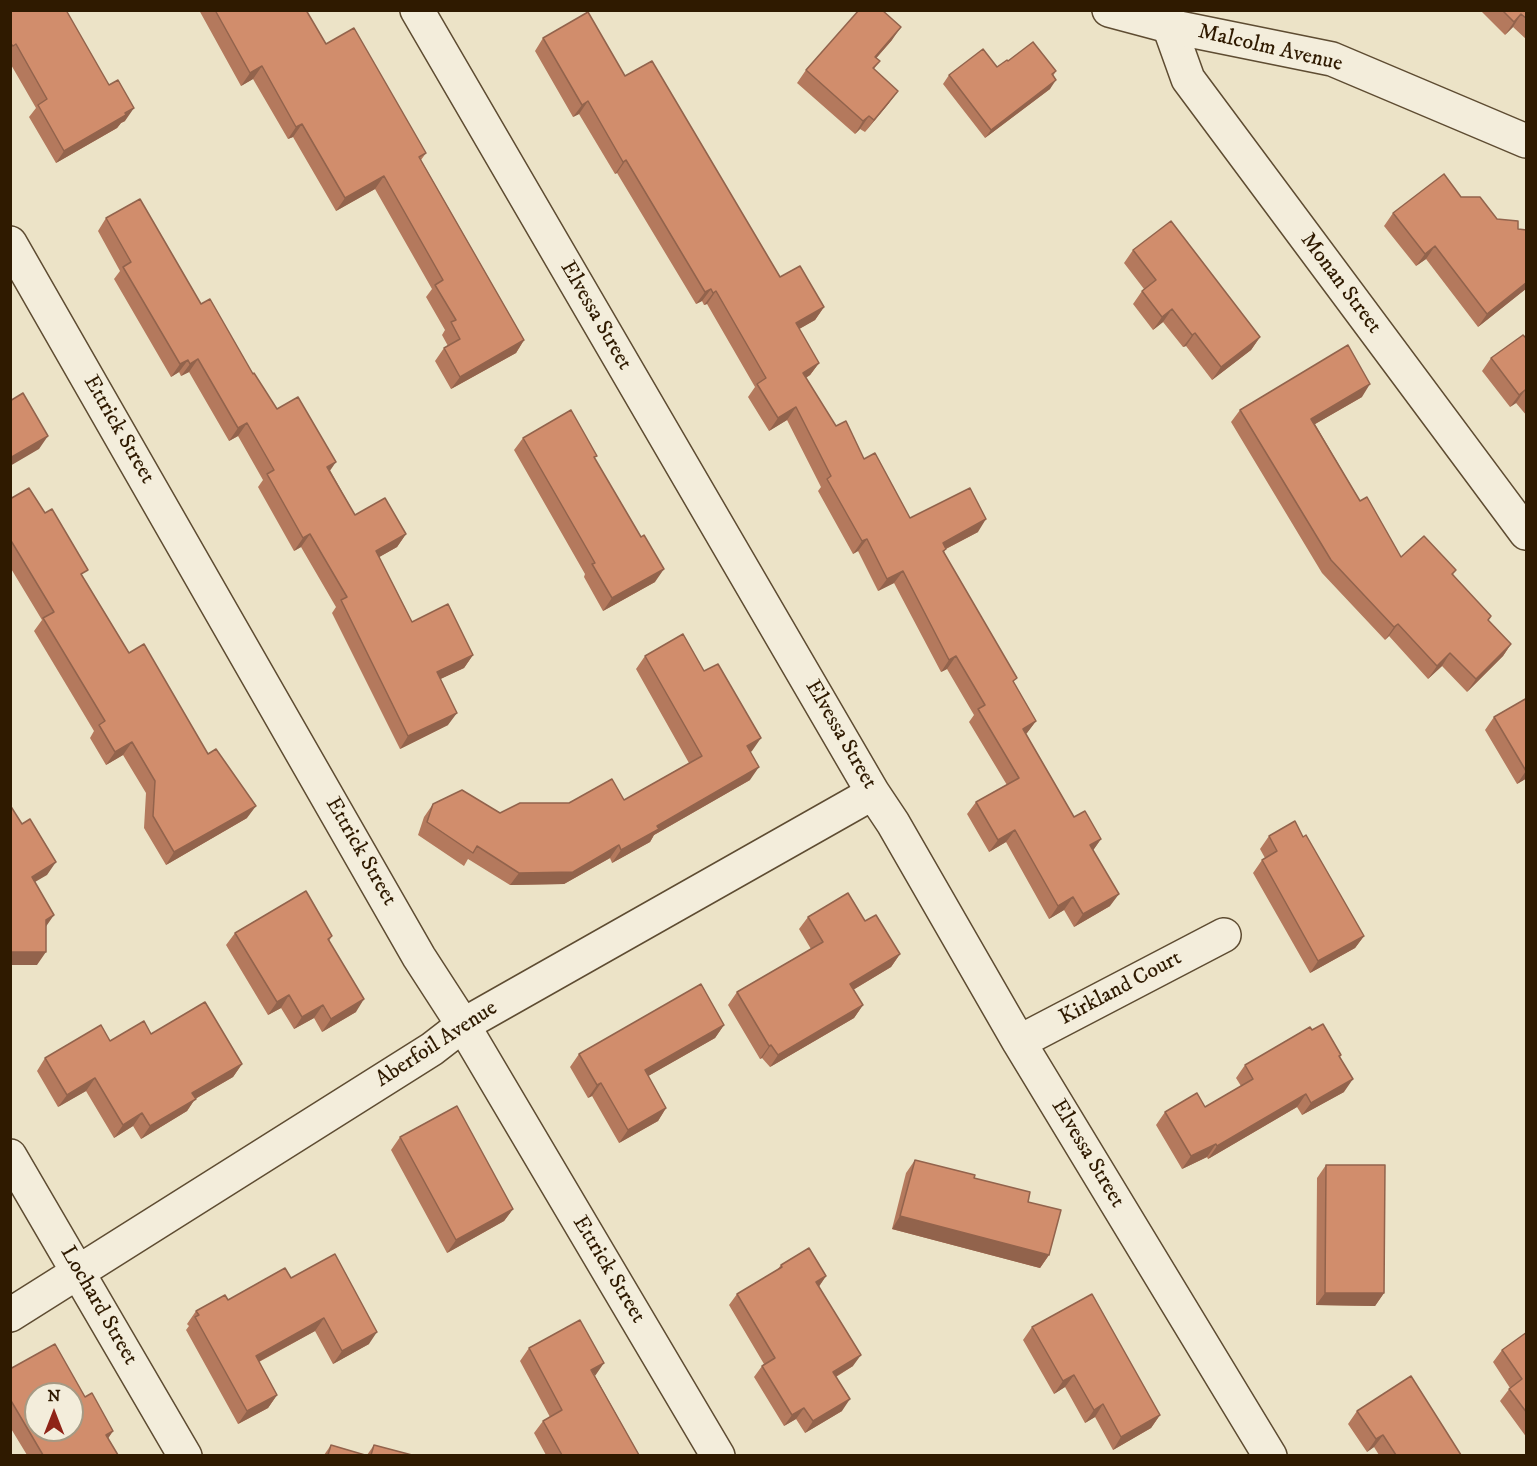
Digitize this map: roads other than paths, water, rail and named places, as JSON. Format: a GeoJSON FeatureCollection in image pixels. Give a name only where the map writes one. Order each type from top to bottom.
{"type":"FeatureCollection","features":[{"type":"Feature","properties":{"kind":"street","name":"Elvessa Street"},"geometry":{"type":"LineString","coordinates":[[417,10],[1019,1042],[1270,1455]]}},
{"type":"Feature","properties":{"kind":"street","name":"Malcolm Avenue"},"geometry":{"type":"LineString","coordinates":[[1109,10],[1169,26],[1332,59],[1527,141]]}},
{"type":"Feature","properties":{"kind":"street","name":"Monan Street"},"geometry":{"type":"LineString","coordinates":[[1169,26],[1188,80],[1527,533]]}},
{"type":"Feature","properties":{"kind":"street","name":"Ettrick Street"},"geometry":{"type":"LineString","coordinates":[[10,243],[413,946],[463,1025],[718,1455]]}},
{"type":"Feature","properties":{"kind":"street","name":"Aberfoil Avenue"},"geometry":{"type":"LineString","coordinates":[[10,1315],[432,1049],[463,1025],[873,793]]}},
{"type":"Feature","properties":{"kind":"street","name":"Kirkland Court"},"geometry":{"type":"LineString","coordinates":[[1019,1042],[1224,935]]}},
{"type":"Feature","properties":{"kind":"street","name":"Lochard Street"},"geometry":{"type":"LineString","coordinates":[[10,1156],[185,1455]]}}]}
